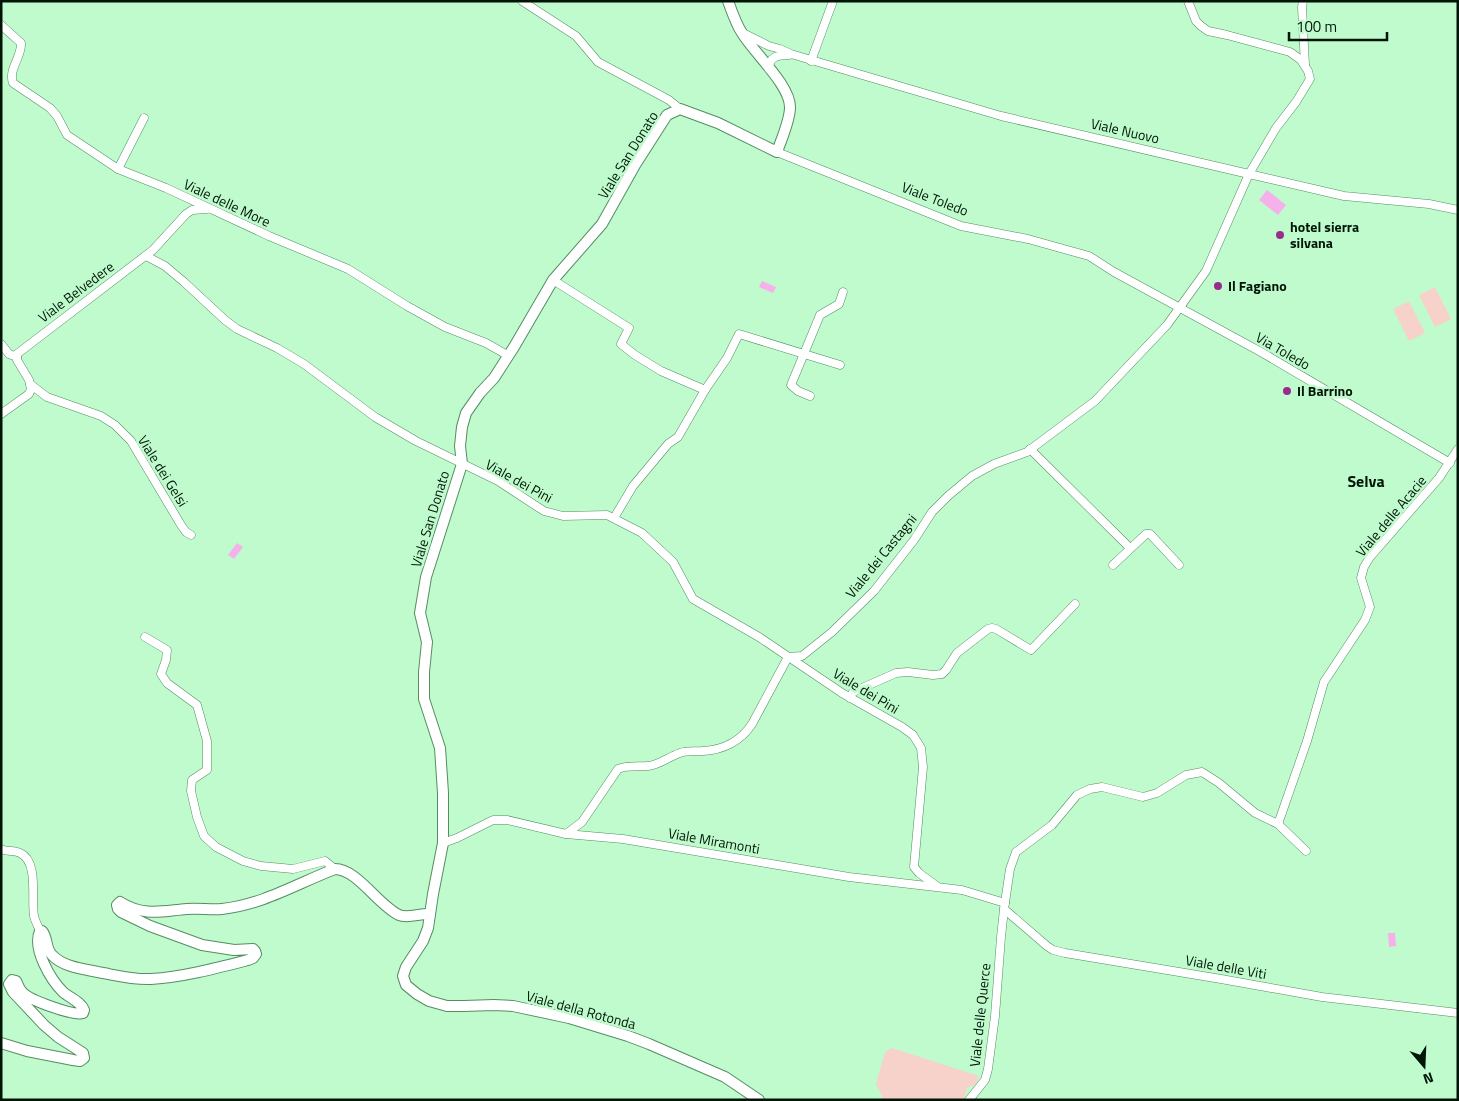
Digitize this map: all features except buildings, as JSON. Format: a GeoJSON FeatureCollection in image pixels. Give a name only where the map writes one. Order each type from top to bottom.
{"type":"FeatureCollection","features":[{"type":"Feature","properties":{"kind":"street"},"geometry":{"type":"LineString","coordinates":[[522,1],[576,36],[598,62],[669,100],[680,109]]}},
{"type":"Feature","properties":{"kind":"street"},"geometry":{"type":"LineString","coordinates":[[728,1],[741,32],[785,91],[790,107],[777,152]]}},
{"type":"Feature","properties":{"kind":"street"},"geometry":{"type":"LineString","coordinates":[[811,60],[833,1]]}},
{"type":"Feature","properties":{"kind":"street"},"geometry":{"type":"LineString","coordinates":[[1188,1],[1196,21],[1208,31],[1290,52],[1301,60],[1305,67]]}},
{"type":"Feature","properties":{"kind":"street"},"geometry":{"type":"LineString","coordinates":[[1303,1],[1305,67]]}},
{"type":"Feature","properties":{"kind":"street","name":"Viale delle More"},"geometry":{"type":"LineString","coordinates":[[1,25],[21,43],[21,48],[11,74],[13,83],[50,108],[68,135],[118,169],[166,188],[269,236],[348,269],[438,323],[486,343],[508,356]]}},
{"type":"Feature","properties":{"kind":"street","name":"Viale Nuovo"},"geometry":{"type":"LineString","coordinates":[[741,32],[769,46],[791,54],[1001,116],[1344,196],[1429,204],[1458,210]]}},
{"type":"Feature","properties":{"kind":"street"},"geometry":{"type":"LineString","coordinates":[[756,52],[769,46]]}},
{"type":"Feature","properties":{"kind":"street","name":"Viale Nuovo"},"geometry":{"type":"LineString","coordinates":[[756,52],[779,55],[791,54]]}},
{"type":"Feature","properties":{"kind":"street"},"geometry":{"type":"LineString","coordinates":[[769,69],[769,62],[773,57],[779,55]]}},
{"type":"Feature","properties":{"kind":"street","name":"Viale dei Castagni"},"geometry":{"type":"LineString","coordinates":[[788,656],[802,656],[832,632],[874,591],[914,540],[932,512],[948,496],[972,476],[994,464],[1030,449],[1095,401],[1167,325],[1206,271],[1249,174],[1276,128],[1296,102],[1310,79],[1305,67]]}},
{"type":"Feature","properties":{"kind":"street","name":"Viale Toledo"},"geometry":{"type":"LineString","coordinates":[[680,109],[718,123],[777,152],[960,226],[1028,239],[1089,256],[1180,309]]}},
{"type":"Feature","properties":{"kind":"street","name":"Viale San Donato"},"geometry":{"type":"LineString","coordinates":[[430,914],[443,843],[443,793],[440,748],[424,699],[427,642],[420,613],[426,577],[462,464],[460,446],[466,413],[480,393],[494,378],[553,280],[602,224],[635,165],[667,115],[680,109]]}},
{"type":"Feature","properties":{"kind":"street"},"geometry":{"type":"LineString","coordinates":[[118,169],[144,118]]}},
{"type":"Feature","properties":{"kind":"street","name":"Viale Belvedere"},"geometry":{"type":"LineString","coordinates":[[17,357],[17,354],[23,348],[146,256],[186,214],[192,210],[211,209]]}},
{"type":"Feature","properties":{"kind":"street","name":"Viale dei Pini"},"geometry":{"type":"LineString","coordinates":[[146,256],[165,266],[237,329],[304,364],[375,417],[416,441],[498,482],[544,511],[563,516],[607,515],[642,533],[673,562],[693,599],[759,637],[850,698],[908,731],[922,748],[923,767],[914,866],[919,873],[938,887]]}},
{"type":"Feature","properties":{"kind":"street"},"geometry":{"type":"LineString","coordinates":[[553,280],[629,328],[621,344],[635,355],[661,371],[705,390]]}},
{"type":"Feature","properties":{"kind":"street"},"geometry":{"type":"LineString","coordinates":[[810,396],[798,391],[791,385],[820,315],[839,304],[843,292]]}},
{"type":"Feature","properties":{"kind":"street","name":"Via Toledo"},"geometry":{"type":"LineString","coordinates":[[1180,309],[1261,352],[1450,463]]}},
{"type":"Feature","properties":{"kind":"street"},"geometry":{"type":"LineString","coordinates":[[614,518],[634,486],[668,444],[678,437],[739,334],[840,365]]}},
{"type":"Feature","properties":{"kind":"street"},"geometry":{"type":"LineString","coordinates":[[1,344],[9,354],[17,357],[29,380],[31,389],[28,394],[1,414]]}},
{"type":"Feature","properties":{"kind":"street","name":"Viale dei Gelsi"},"geometry":{"type":"LineString","coordinates":[[30,384],[47,397],[101,416],[115,425],[131,440],[181,525],[191,535]]}},
{"type":"Feature","properties":{"kind":"street"},"geometry":{"type":"LineString","coordinates":[[1030,449],[1130,548]]}},
{"type":"Feature","properties":{"kind":"street","name":"Viale delle Acacie"},"geometry":{"type":"LineString","coordinates":[[1278,824],[1307,741],[1324,682],[1365,620],[1370,607],[1361,578],[1364,567],[1370,557],[1440,478],[1458,449]]}},
{"type":"Feature","properties":{"kind":"street"},"geometry":{"type":"LineString","coordinates":[[1113,565],[1146,534],[1150,534],[1179,565]]}},
{"type":"Feature","properties":{"kind":"street"},"geometry":{"type":"LineString","coordinates":[[850,698],[853,692],[896,673],[942,674],[957,653],[988,629],[996,629],[1031,650],[1075,604]]}},
{"type":"Feature","properties":{"kind":"street"},"geometry":{"type":"LineString","coordinates":[[145,637],[167,650],[162,674],[167,683],[197,705],[207,741],[208,764],[207,770],[192,780],[191,791],[204,836],[216,846],[243,861],[262,866],[293,869],[325,861],[335,869]]}},
{"type":"Feature","properties":{"kind":"street"},"geometry":{"type":"LineString","coordinates":[[566,834],[582,822],[618,769],[631,766],[650,766],[683,752],[706,751],[736,742],[752,724],[788,656]]}},
{"type":"Feature","properties":{"kind":"street","name":"Viale delle Querce"},"geometry":{"type":"LineString","coordinates":[[969,1100],[985,1080],[988,1069],[995,1016],[1006,893],[1010,869],[1016,852],[1052,825],[1077,795],[1090,789],[1102,787],[1143,797],[1157,793],[1186,775],[1202,772],[1219,783],[1255,813],[1278,824]]}},
{"type":"Feature","properties":{"kind":"street","name":"Viale Miramonti"},"geometry":{"type":"LineString","coordinates":[[443,843],[494,820],[507,820],[566,834],[623,839],[849,877],[962,890],[986,897],[1005,906]]}},
{"type":"Feature","properties":{"kind":"street"},"geometry":{"type":"LineString","coordinates":[[1278,824],[1306,851]]}},
{"type":"Feature","properties":{"kind":"street"},"geometry":{"type":"LineString","coordinates":[[1,849],[21,853],[29,861],[32,872],[34,916],[40,931],[45,934],[48,950],[52,956],[71,966],[86,970],[139,979],[190,973],[248,960],[256,954],[253,949],[234,950],[202,945],[161,930],[118,910],[117,905],[120,902],[139,911],[150,913],[189,909],[221,909],[266,898],[335,869],[341,869],[349,872],[384,904],[400,915],[430,914]]}},
{"type":"Feature","properties":{"kind":"street","name":"Viale delle Viti"},"geometry":{"type":"LineString","coordinates":[[1005,906],[1047,946],[1065,953],[1221,978],[1322,997],[1458,1013]]}},
{"type":"Feature","properties":{"kind":"street","name":"Viale della Rotonda"},"geometry":{"type":"LineString","coordinates":[[430,914],[424,941],[406,967],[403,976],[406,984],[417,994],[429,1001],[447,1006],[494,1004],[512,1006],[590,1024],[649,1044],[725,1077],[759,1100]]}},
{"type":"Feature","properties":{"kind":"street"},"geometry":{"type":"LineString","coordinates":[[1,1043],[27,1051],[73,1060],[80,1061],[84,1058],[82,1053],[58,1037],[32,1013],[13,992],[9,984],[12,980],[16,981],[22,992],[37,1001],[70,1012],[83,1013],[83,1007],[71,999],[59,987],[47,970],[40,949],[38,934],[40,931]]}},
{"type":"Feature","properties":{"kind":"shaded area"},"geometry":{"type":"Polygon","coordinates":[[[1267,190],[1286,205],[1278,215],[1259,200],[1267,190]]]}},
{"type":"Feature","properties":{"kind":"shaded area"},"geometry":{"type":"Polygon","coordinates":[[[762,281],[776,287],[773,293],[759,287],[762,281]]]}},
{"type":"Feature","properties":{"kind":"shaded area"},"geometry":{"type":"Polygon","coordinates":[[[1435,287],[1451,319],[1435,327],[1419,295],[1435,287]]]}},
{"type":"Feature","properties":{"kind":"shaded area"},"geometry":{"type":"Polygon","coordinates":[[[1409,301],[1425,333],[1409,341],[1393,309],[1409,301]]]}},
{"type":"Feature","properties":{"kind":"shaded area"},"geometry":{"type":"Polygon","coordinates":[[[237,543],[243,547],[234,559],[228,555],[237,543]]]}},
{"type":"Feature","properties":{"kind":"shaded area"},"geometry":{"type":"Polygon","coordinates":[[[1388,933],[1395,933],[1396,946],[1389,947],[1388,933]]]}},
{"type":"Feature","properties":{"kind":"shaded area"},"geometry":{"type":"Polygon","coordinates":[[[892,1048],[979,1076],[976,1084],[967,1088],[964,1100],[880,1100],[882,1096],[876,1084],[885,1052],[892,1048]]]}},
{"type":"Feature","properties":{"kind":"place","name":"hotel sierra silvana"},"geometry":{"type":"Point","coordinates":[1280,235]}},
{"type":"Feature","properties":{"kind":"place","name":"Il Fagiano"},"geometry":{"type":"Point","coordinates":[1218,286]}},
{"type":"Feature","properties":{"kind":"place","name":"Il Barrino"},"geometry":{"type":"Point","coordinates":[1287,391]}},
{"type":"Feature","properties":{"kind":"district","name":"Selva"},"geometry":{"type":"Point","coordinates":[1366,481]}}]}
